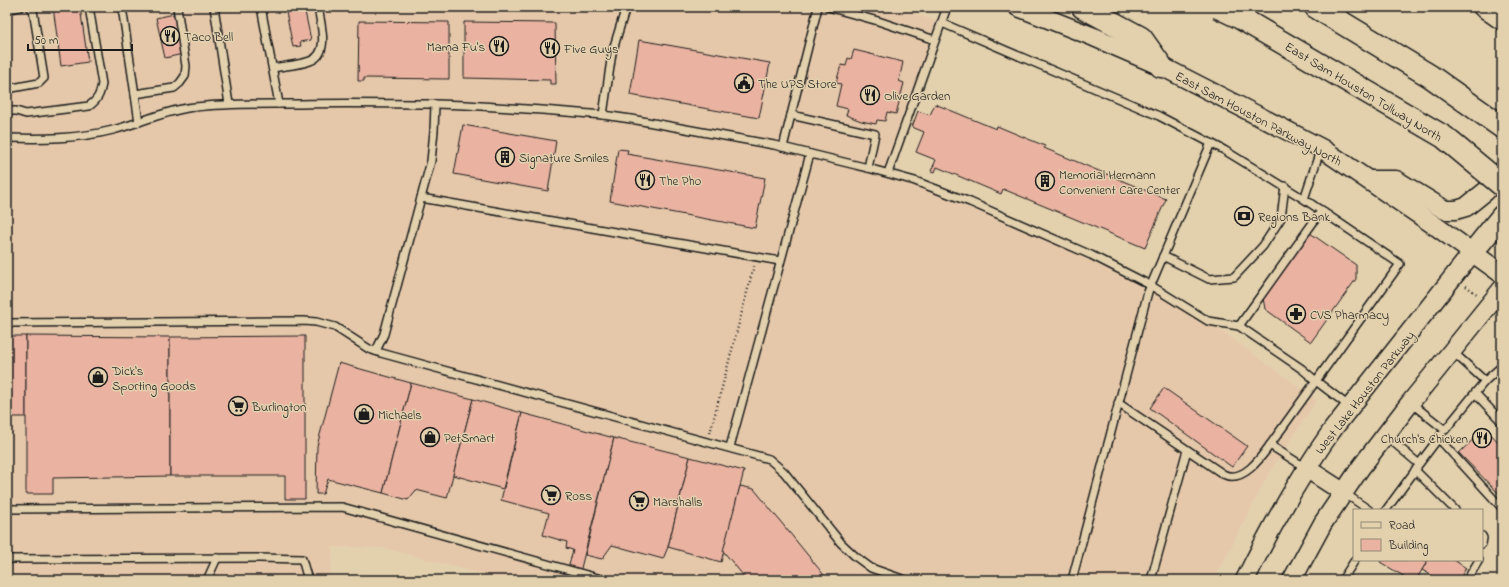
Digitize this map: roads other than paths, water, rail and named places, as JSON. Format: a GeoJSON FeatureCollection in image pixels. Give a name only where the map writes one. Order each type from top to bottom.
{"type":"FeatureCollection","features":[{"type":"Feature","properties":{"kind":"highway"},"geometry":{"type":"LineString","coordinates":[[1083,7],[1141,38],[1161,66]]}},
{"type":"Feature","properties":{"kind":"highway","name":"East Sam Houston Tollway North"},"geometry":{"type":"LineString","coordinates":[[1218,7],[1237,16],[1444,137],[1502,185]]}},
{"type":"Feature","properties":{"kind":"highway"},"geometry":{"type":"LineString","coordinates":[[1316,7],[1430,76],[1502,127]]}},
{"type":"Feature","properties":{"kind":"main road","name":"East Sam Houston Parkway North"},"geometry":{"type":"LineString","coordinates":[[1018,7],[1094,37],[1161,66],[1321,148],[1437,227],[1502,274]]}},
{"type":"Feature","properties":{"kind":"main road"},"geometry":{"type":"LineString","coordinates":[[1482,7],[1502,21]]}},
{"type":"Feature","properties":{"kind":"main road"},"geometry":{"type":"LineString","coordinates":[[1369,180],[1396,180],[1445,210],[1456,210],[1466,207],[1486,192],[1502,171]]}},
{"type":"Feature","properties":{"kind":"main road","name":"West Lake Houston Parkway"},"geometry":{"type":"LineString","coordinates":[[1245,580],[1263,542],[1306,468],[1334,429],[1502,216]]}},
{"type":"Feature","properties":{"kind":"main road"},"geometry":{"type":"LineString","coordinates":[[1292,580],[1317,534],[1343,492],[1410,403],[1502,289]]}},
{"type":"Feature","properties":{"kind":"main road"},"geometry":{"type":"LineString","coordinates":[[1306,468],[1343,492]]}},
{"type":"Feature","properties":{"kind":"lane"},"geometry":{"type":"LineString","coordinates":[[7,10],[20,7]]}},
{"type":"Feature","properties":{"kind":"lane"},"geometry":{"type":"LineString","coordinates":[[7,89],[39,83],[44,78],[32,10],[30,7]]}},
{"type":"Feature","properties":{"kind":"lane"},"geometry":{"type":"LineString","coordinates":[[7,111],[16,111],[26,114],[89,106],[96,101],[100,94],[102,84],[89,7]]}},
{"type":"Feature","properties":{"kind":"lane"},"geometry":{"type":"LineString","coordinates":[[122,7],[139,122]]}},
{"type":"Feature","properties":{"kind":"lane"},"geometry":{"type":"LineString","coordinates":[[135,94],[174,88],[185,76],[186,66],[177,7]]}},
{"type":"Feature","properties":{"kind":"lane"},"geometry":{"type":"LineString","coordinates":[[214,7],[229,104]]}},
{"type":"Feature","properties":{"kind":"lane"},"geometry":{"type":"LineString","coordinates":[[261,7],[279,104]]}},
{"type":"Feature","properties":{"kind":"lane"},"geometry":{"type":"LineString","coordinates":[[273,68],[310,61],[317,57],[321,49],[323,39],[318,7]]}},
{"type":"Feature","properties":{"kind":"lane"},"geometry":{"type":"LineString","coordinates":[[603,115],[612,53],[626,7]]}},
{"type":"Feature","properties":{"kind":"lane"},"geometry":{"type":"LineString","coordinates":[[783,147],[818,7]]}},
{"type":"Feature","properties":{"kind":"lane"},"geometry":{"type":"LineString","coordinates":[[828,7],[878,21],[935,40]]}},
{"type":"Feature","properties":{"kind":"lane"},"geometry":{"type":"LineString","coordinates":[[888,173],[947,7]]}},
{"type":"Feature","properties":{"kind":"lane"},"geometry":{"type":"LineString","coordinates":[[942,23],[1134,104],[1211,143],[1285,186],[1400,264],[1270,445],[1251,467],[1242,474],[1233,478],[1223,474],[1118,403]]}},
{"type":"Feature","properties":{"kind":"lane"},"geometry":{"type":"LineString","coordinates":[[7,138],[30,139],[77,136],[105,132],[182,109],[229,104],[466,104],[603,115],[783,147],[915,181],[1032,228],[1150,285],[1208,321],[1239,326],[1302,369],[1316,382],[1351,408]]}},
{"type":"Feature","properties":{"kind":"lane"},"geometry":{"type":"LineString","coordinates":[[376,351],[384,334],[431,161],[435,104]]}},
{"type":"Feature","properties":{"kind":"lane"},"geometry":{"type":"LineString","coordinates":[[791,115],[876,134],[868,168]]}},
{"type":"Feature","properties":{"kind":"lane"},"geometry":{"type":"LineString","coordinates":[[1072,580],[1150,285],[1211,143]]}},
{"type":"Feature","properties":{"kind":"lane"},"geometry":{"type":"LineString","coordinates":[[1304,199],[1321,148]]}},
{"type":"Feature","properties":{"kind":"lane"},"geometry":{"type":"LineString","coordinates":[[730,447],[810,154]]}},
{"type":"Feature","properties":{"kind":"lane"},"geometry":{"type":"LineString","coordinates":[[1163,256],[1209,279],[1234,277],[1263,246],[1281,218],[1285,186]]}},
{"type":"Feature","properties":{"kind":"lane"},"geometry":{"type":"LineString","coordinates":[[421,198],[756,256],[780,262]]}},
{"type":"Feature","properties":{"kind":"lane"},"geometry":{"type":"LineString","coordinates":[[1239,326],[1322,210]]}},
{"type":"Feature","properties":{"kind":"lane"},"geometry":{"type":"LineString","coordinates":[[7,323],[316,322],[335,327],[358,342],[376,351],[765,457],[773,461],[784,472],[848,550],[871,568],[905,580]]}},
{"type":"Feature","properties":{"kind":"lane"},"geometry":{"type":"LineString","coordinates":[[1452,351],[1485,381]]}},
{"type":"Feature","properties":{"kind":"lane"},"geometry":{"type":"LineString","coordinates":[[1387,509],[1445,430],[1485,381],[1502,366]]}},
{"type":"Feature","properties":{"kind":"lane"},"geometry":{"type":"LineString","coordinates":[[1475,393],[1502,422]]}},
{"type":"Feature","properties":{"kind":"lane"},"geometry":{"type":"LineString","coordinates":[[1410,403],[1445,430]]}},
{"type":"Feature","properties":{"kind":"lane"},"geometry":{"type":"LineString","coordinates":[[1385,435],[1417,467],[1454,509]]}},
{"type":"Feature","properties":{"kind":"lane"},"geometry":{"type":"LineString","coordinates":[[1439,439],[1502,508]]}},
{"type":"Feature","properties":{"kind":"lane"},"geometry":{"type":"LineString","coordinates":[[1270,445],[1306,468]]}},
{"type":"Feature","properties":{"kind":"lane"},"geometry":{"type":"LineString","coordinates":[[1151,580],[1187,450]]}},
{"type":"Feature","properties":{"kind":"lane"},"geometry":{"type":"LineString","coordinates":[[1343,492],[1368,509]]}},
{"type":"Feature","properties":{"kind":"lane"},"geometry":{"type":"LineString","coordinates":[[7,509],[342,507],[605,580]]}},
{"type":"Feature","properties":{"kind":"lane"},"geometry":{"type":"LineString","coordinates":[[207,580],[216,558]]}},
{"type":"Feature","properties":{"kind":"lane"},"geometry":{"type":"LineString","coordinates":[[7,559],[302,559],[308,580]]}},
{"type":"Feature","properties":{"kind":"lane"},"geometry":{"type":"LineString","coordinates":[[1345,579],[1354,561]]}},
{"type":"Feature","properties":{"kind":"lane"},"geometry":{"type":"LineString","coordinates":[[1468,580],[1478,561]]}},
{"type":"Feature","properties":{"kind":"place","name":"Taco Bell"},"geometry":{"type":"Point","coordinates":[170,36]}},
{"type":"Feature","properties":{"kind":"place","name":"Mama Fu's"},"geometry":{"type":"Point","coordinates":[499,46]}},
{"type":"Feature","properties":{"kind":"place","name":"Five Guys"},"geometry":{"type":"Point","coordinates":[550,48]}},
{"type":"Feature","properties":{"kind":"place","name":"The UPS Store"},"geometry":{"type":"Point","coordinates":[744,83]}},
{"type":"Feature","properties":{"kind":"place","name":"Olive Garden"},"geometry":{"type":"Point","coordinates":[870,95]}},
{"type":"Feature","properties":{"kind":"place","name":"Signature Smiles"},"geometry":{"type":"Point","coordinates":[505,157]}},
{"type":"Feature","properties":{"kind":"place","name":"The Pho"},"geometry":{"type":"Point","coordinates":[645,180]}},
{"type":"Feature","properties":{"kind":"place","name":"Memorial Hermann Convenient Care Center"},"geometry":{"type":"Point","coordinates":[1045,181]}},
{"type":"Feature","properties":{"kind":"place","name":"Regions Bank"},"geometry":{"type":"Point","coordinates":[1244,216]}},
{"type":"Feature","properties":{"kind":"place","name":"CVS Pharmacy"},"geometry":{"type":"Point","coordinates":[1296,314]}},
{"type":"Feature","properties":{"kind":"place","name":"Dick's Sporting Goods"},"geometry":{"type":"Point","coordinates":[98,377]}},
{"type":"Feature","properties":{"kind":"place","name":"Burlington"},"geometry":{"type":"Point","coordinates":[238,406]}},
{"type":"Feature","properties":{"kind":"place","name":"Michaels"},"geometry":{"type":"Point","coordinates":[364,414]}},
{"type":"Feature","properties":{"kind":"place","name":"PetSmart"},"geometry":{"type":"Point","coordinates":[430,437]}},
{"type":"Feature","properties":{"kind":"place","name":"Church's Chicken"},"geometry":{"type":"Point","coordinates":[1482,438]}},
{"type":"Feature","properties":{"kind":"place","name":"Ross"},"geometry":{"type":"Point","coordinates":[551,495]}},
{"type":"Feature","properties":{"kind":"place","name":"Marshalls"},"geometry":{"type":"Point","coordinates":[639,501]}}]}
